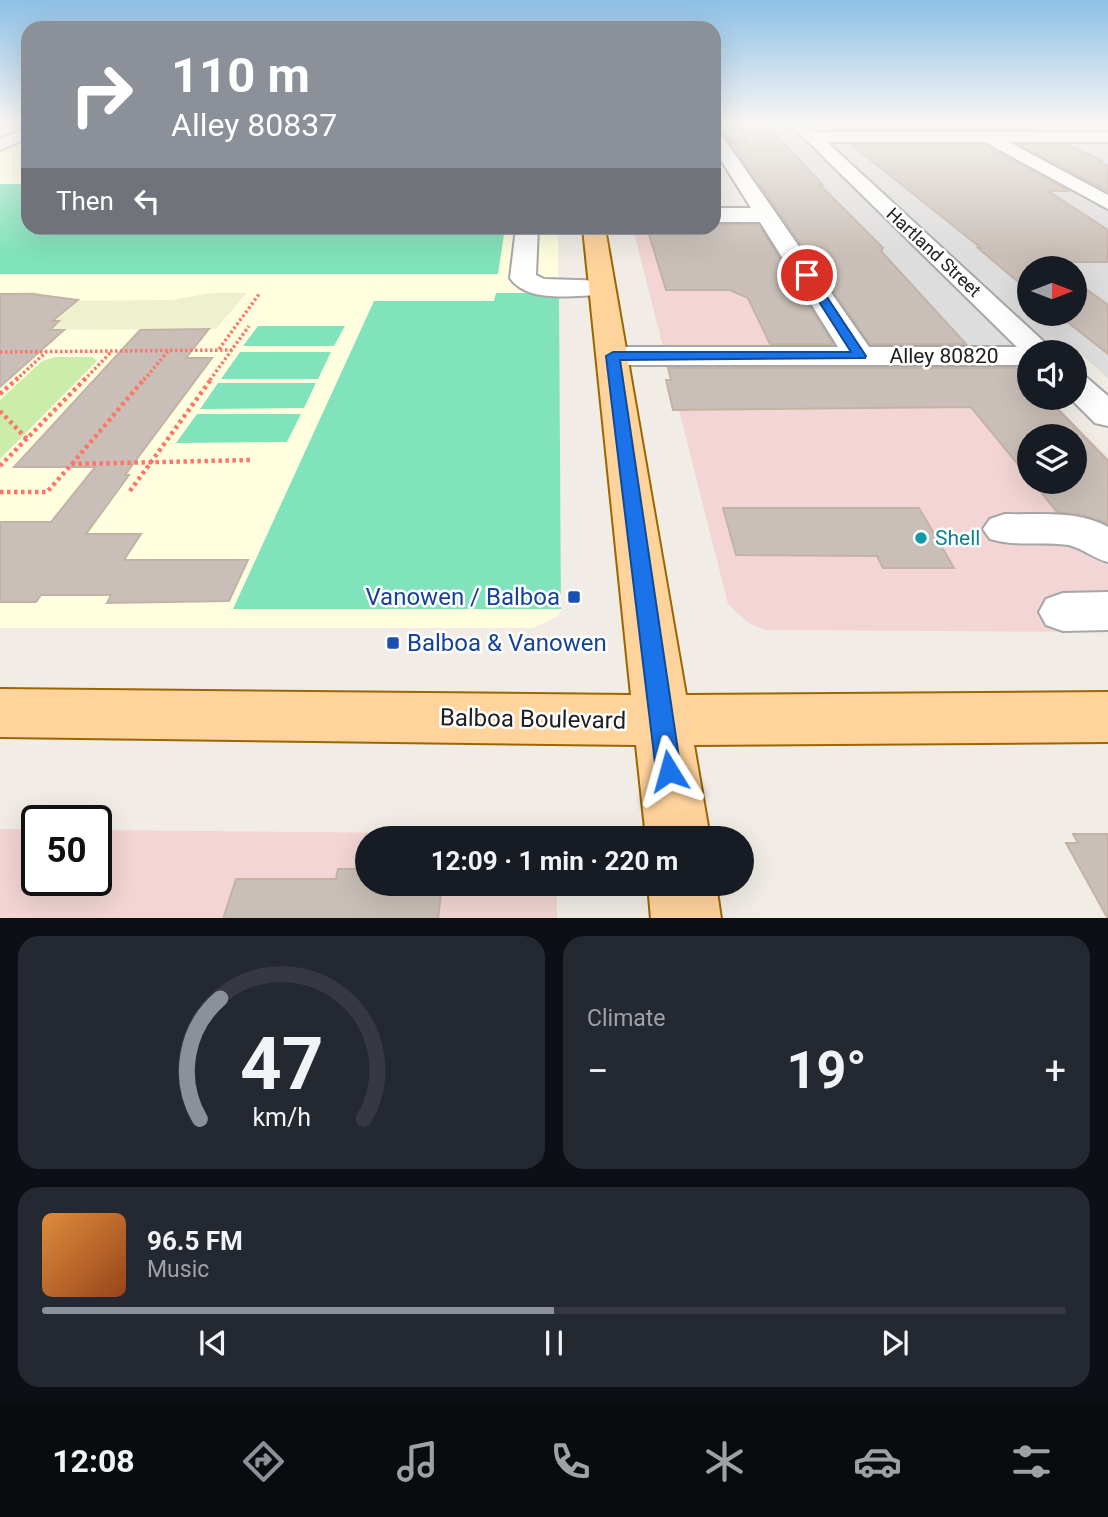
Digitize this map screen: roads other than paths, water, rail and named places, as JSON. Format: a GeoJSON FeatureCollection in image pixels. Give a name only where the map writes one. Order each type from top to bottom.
{"type":"FeatureCollection","features":[{"type":"Feature","properties":{"kind":"main road"},"geometry":{"type":"LineString","coordinates":[[595,235],[676,826]]}},
{"type":"Feature","properties":{"kind":"main road","name":"Balboa Boulevard"},"geometry":{"type":"LineString","coordinates":[[0,713],[662,720],[1108,717]]}},
{"type":"Feature","properties":{"kind":"main road"},"geometry":{"type":"LineString","coordinates":[[683,896],[686,918]]}},
{"type":"Feature","properties":{"kind":"street"},"geometry":{"type":"LineString","coordinates":[[735,167],[860,356]]}},
{"type":"Feature","properties":{"kind":"street","name":"Hartland Street"},"geometry":{"type":"LineString","coordinates":[[843,167],[1027,340]]}},
{"type":"Feature","properties":{"kind":"street"},"geometry":{"type":"LineString","coordinates":[[1042,167],[1108,203]]}},
{"type":"Feature","properties":{"kind":"street"},"geometry":{"type":"LineString","coordinates":[[721,215],[768,215]]}},
{"type":"Feature","properties":{"kind":"street"},"geometry":{"type":"LineString","coordinates":[[526,235],[523,278],[539,287],[602,287]]}},
{"type":"Feature","properties":{"kind":"street","name":"Alley 80820"},"geometry":{"type":"LineString","coordinates":[[613,356],[1017,356]]}},
{"type":"Feature","properties":{"kind":"street"},"geometry":{"type":"LineString","coordinates":[[1087,396],[1108,415]]}},
{"type":"Feature","properties":{"kind":"street"},"geometry":{"type":"LineString","coordinates":[[1005,529],[1079,530],[1108,547]]}},
{"type":"Feature","properties":{"kind":"place","name":"Shell"},"geometry":{"type":"Point","coordinates":[921,538]}},
{"type":"Feature","properties":{"kind":"place","name":"Vanowen / Balboa"},"geometry":{"type":"Point","coordinates":[574,597]}},
{"type":"Feature","properties":{"kind":"place","name":"Balboa & Vanowen"},"geometry":{"type":"Point","coordinates":[393,643]}}]}
